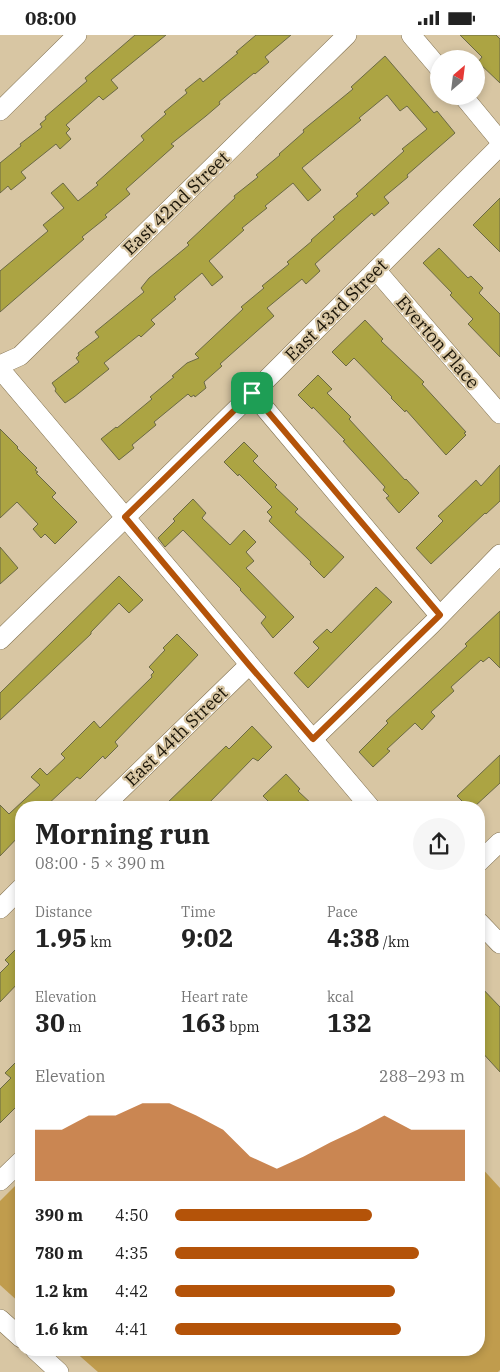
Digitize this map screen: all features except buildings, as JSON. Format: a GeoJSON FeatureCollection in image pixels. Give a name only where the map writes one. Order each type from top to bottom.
{"type":"FeatureCollection","features":[{"type":"Feature","properties":{"kind":"street"},"geometry":{"type":"LineString","coordinates":[[0,111],[77,35]]}},
{"type":"Feature","properties":{"kind":"street","name":"East 42nd Street"},"geometry":{"type":"LineString","coordinates":[[0,367],[20,356],[347,35]]}},
{"type":"Feature","properties":{"kind":"street"},"geometry":{"type":"LineString","coordinates":[[411,35],[430,57]]}},
{"type":"Feature","properties":{"kind":"street"},"geometry":{"type":"LineString","coordinates":[[470,105],[500,141]]}},
{"type":"Feature","properties":{"kind":"street","name":"East 43rd Street"},"geometry":{"type":"LineString","coordinates":[[0,639],[252,393],[500,146]]}},
{"type":"Feature","properties":{"kind":"street","name":"Everton Place"},"geometry":{"type":"LineString","coordinates":[[376,270],[500,415]]}},
{"type":"Feature","properties":{"kind":"street"},"geometry":{"type":"LineString","coordinates":[[0,367],[365,801]]}},
{"type":"Feature","properties":{"kind":"street"},"geometry":{"type":"LineString","coordinates":[[252,393],[440,615]]}},
{"type":"Feature","properties":{"kind":"street"},"geometry":{"type":"LineString","coordinates":[[313,739],[500,554]]}},
{"type":"Feature","properties":{"kind":"street","name":"East 44th Street"},"geometry":{"type":"LineString","coordinates":[[109,801],[249,665]]}},
{"type":"Feature","properties":{"kind":"street"},"geometry":{"type":"LineString","coordinates":[[485,856],[500,842]]}},
{"type":"Feature","properties":{"kind":"street"},"geometry":{"type":"LineString","coordinates":[[0,909],[15,894]]}},
{"type":"Feature","properties":{"kind":"street"},"geometry":{"type":"LineString","coordinates":[[485,928],[500,944]]}},
{"type":"Feature","properties":{"kind":"street"},"geometry":{"type":"LineString","coordinates":[[0,1181],[15,1167]]}},
{"type":"Feature","properties":{"kind":"street"},"geometry":{"type":"LineString","coordinates":[[0,1319],[15,1333]]}},
{"type":"Feature","properties":{"kind":"street"},"geometry":{"type":"LineString","coordinates":[[42,1356],[59,1372]]}},
{"type":"Feature","properties":{"kind":"shaded area"},"geometry":{"type":"Polygon","coordinates":[[[485,1172],[500,1188],[500,1370],[498,1372],[98,1372],[80,1356],[485,1356],[485,1172]]]}},
{"type":"Feature","properties":{"kind":"shaded area"},"geometry":{"type":"Polygon","coordinates":[[[15,1186],[15,1299],[0,1285],[0,1201],[15,1186]]]}},
{"type":"Feature","properties":{"kind":"route"},"geometry":{"type":"LineString","coordinates":[[252,393],[440,615],[432,625],[313,739],[125,517],[252,393]]}}]}
